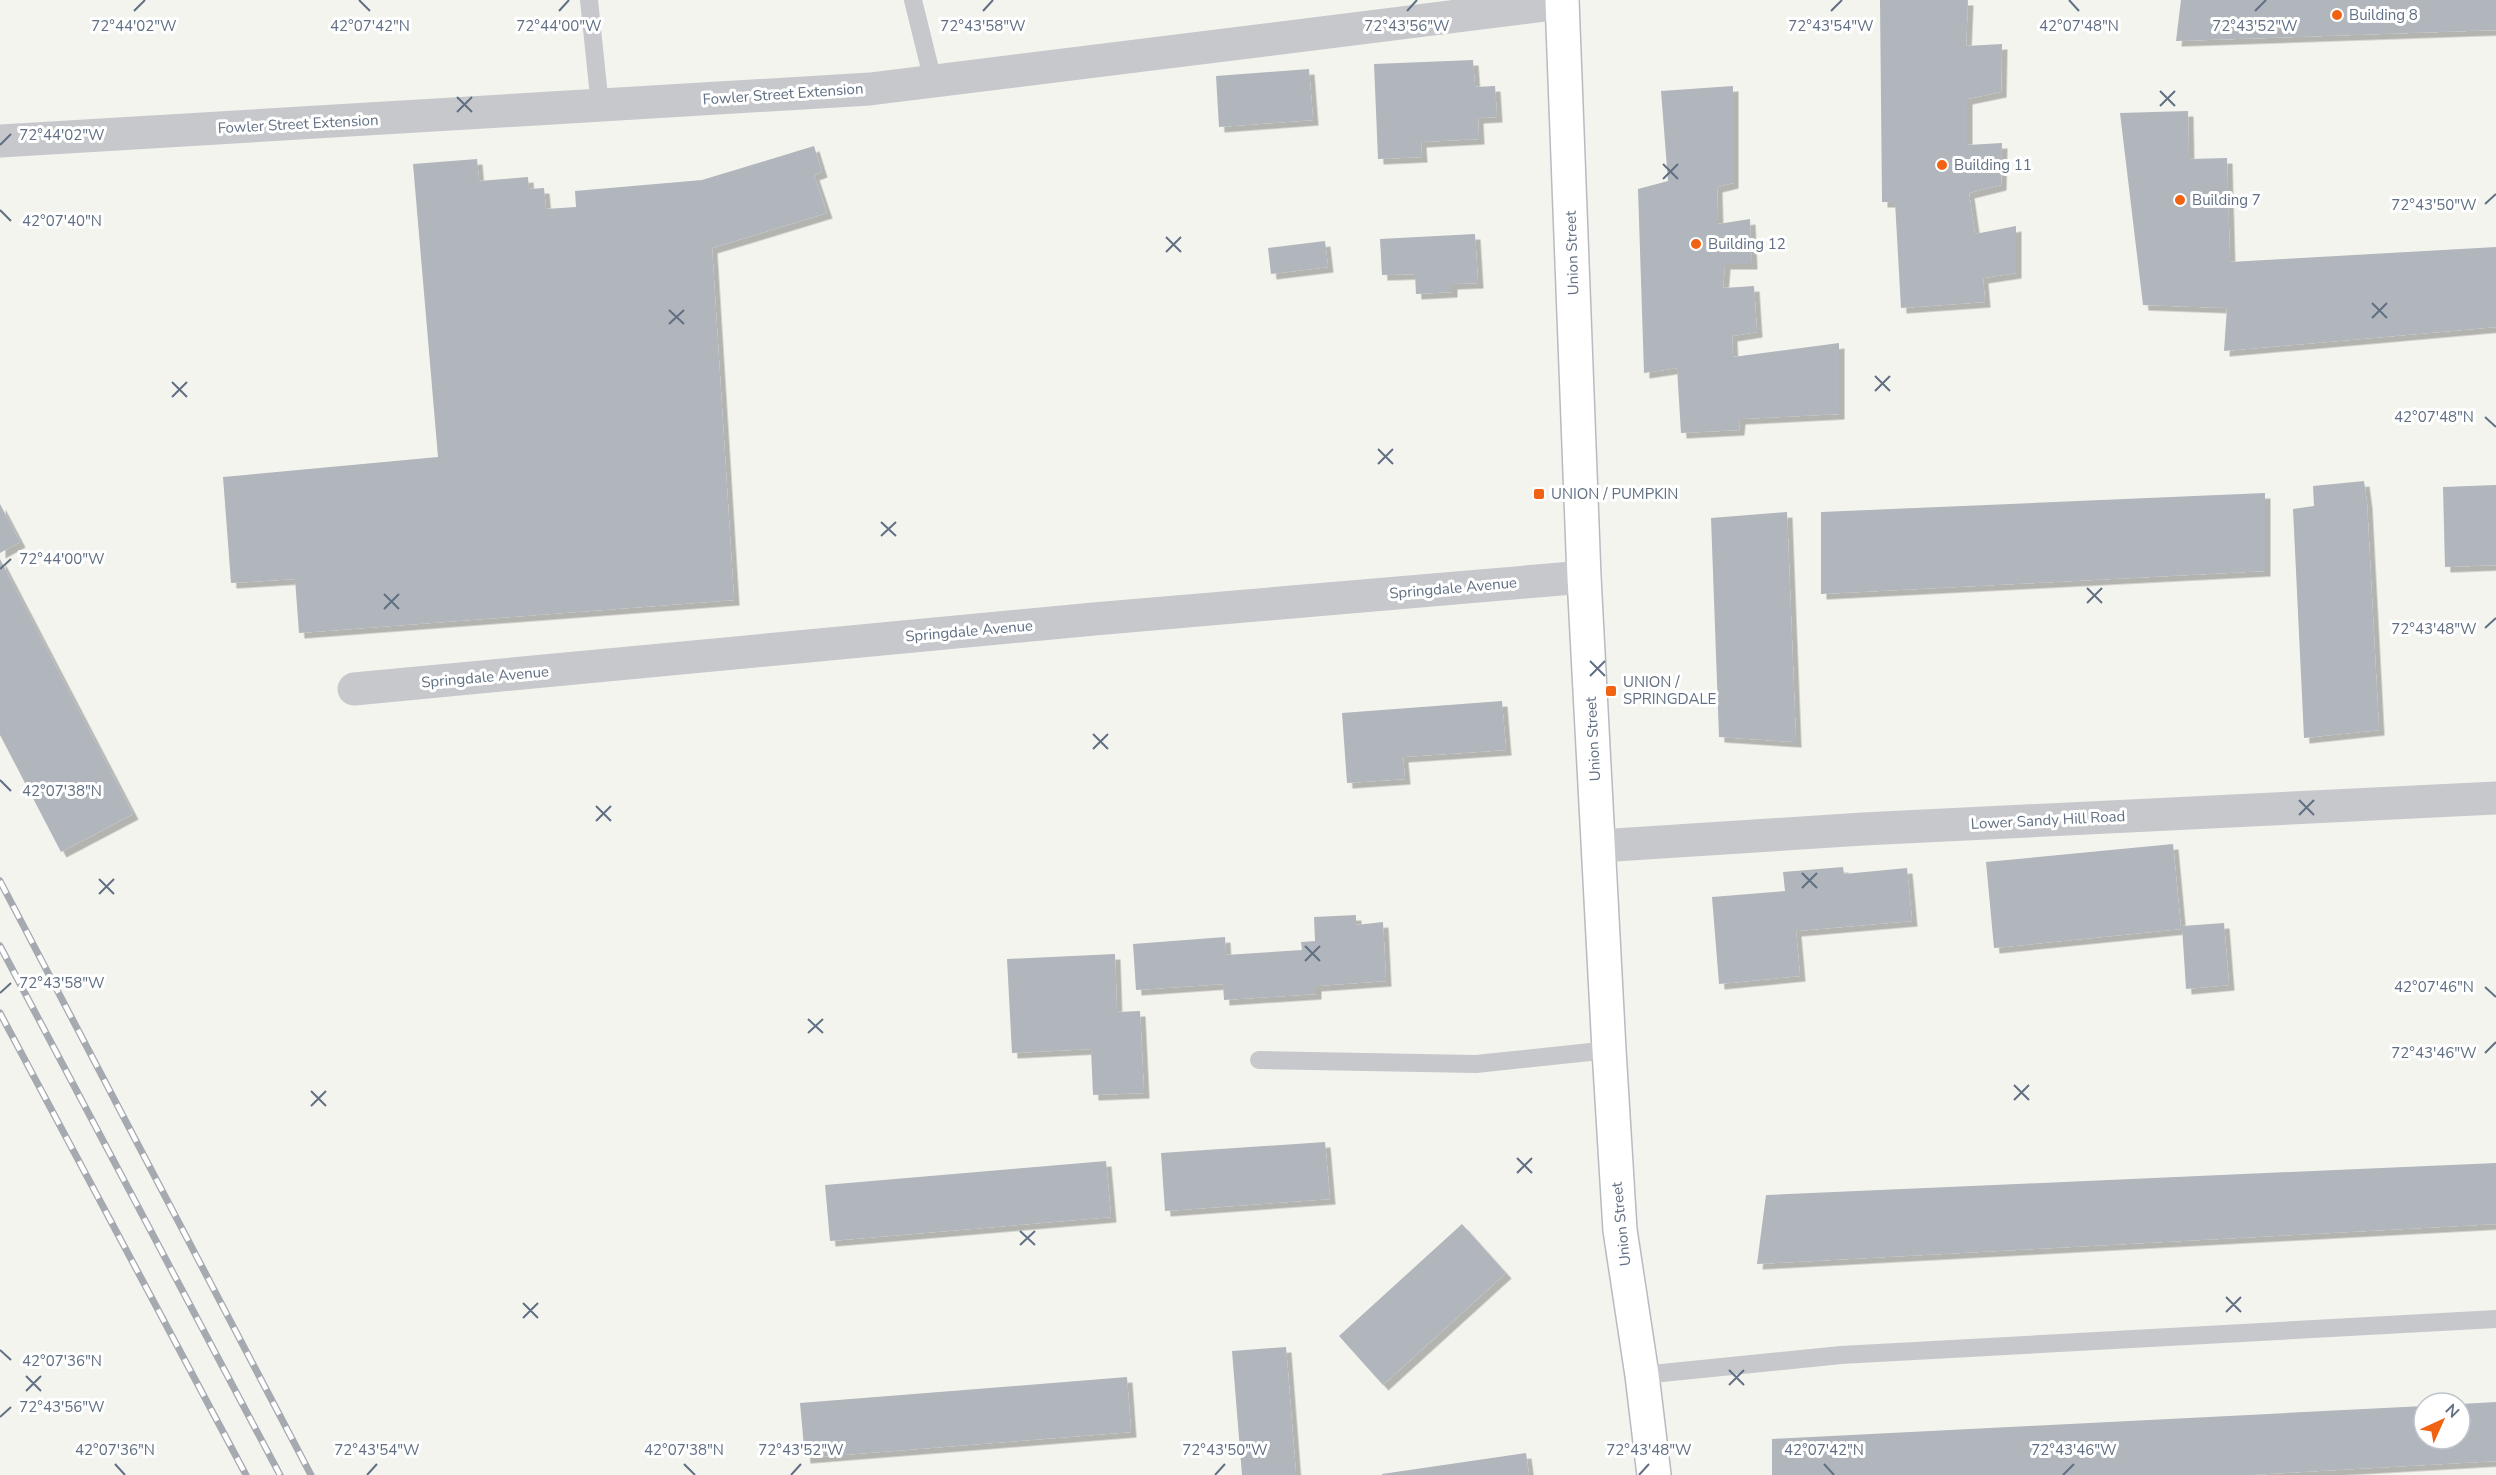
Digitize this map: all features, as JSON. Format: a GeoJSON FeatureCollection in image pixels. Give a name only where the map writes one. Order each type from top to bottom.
{"type":"FeatureCollection","features":[{"type":"Feature","properties":{"kind":"main road","name":"Union Street"},"geometry":{"type":"LineString","coordinates":[[1562,1],[1584,577],[1620,1230],[1642,1375],[1654,1475]]}},
{"type":"Feature","properties":{"kind":"street","name":"Fowler Street Extension"},"geometry":{"type":"LineString","coordinates":[[0,141],[870,89],[1562,1]]}},
{"type":"Feature","properties":{"kind":"street","name":"Springdale Avenue"},"geometry":{"type":"LineString","coordinates":[[354,689],[1094,619],[1584,577]]}},
{"type":"Feature","properties":{"kind":"street","name":"Lower Sandy Hill Road"},"geometry":{"type":"LineString","coordinates":[[1599,846],[1863,829],[2496,798]]}},
{"type":"Feature","properties":{"kind":"lane"},"geometry":{"type":"LineString","coordinates":[[589,0],[600,106]]}},
{"type":"Feature","properties":{"kind":"lane"},"geometry":{"type":"LineString","coordinates":[[913,0],[933,81]]}},
{"type":"Feature","properties":{"kind":"lane"},"geometry":{"type":"LineString","coordinates":[[1259,1060],[1476,1064],[1609,1050]]}},
{"type":"Feature","properties":{"kind":"lane"},"geometry":{"type":"LineString","coordinates":[[1642,1375],[1841,1355],[2496,1319]]}},
{"type":"Feature","properties":{"kind":"building","name":"Building 11"},"geometry":{"type":"Polygon","coordinates":[[[1880,0],[1968,0],[1966,46],[2002,44],[2001,92],[1967,99],[1967,145],[2002,143],[2001,185],[1969,193],[1975,234],[2016,226],[2016,273],[1983,278],[1985,302],[1901,308],[1895,202],[1882,202],[1880,0]]]}},
{"type":"Feature","properties":{"kind":"building","name":"Building 8"},"geometry":{"type":"Polygon","coordinates":[[[2181,0],[2496,0],[2496,30],[2176,41],[2181,0]]]}},
{"type":"Feature","properties":{"kind":"building"},"geometry":{"type":"Polygon","coordinates":[[[1473,60],[1475,87],[1495,86],[1497,117],[1478,118],[1479,139],[1421,142],[1422,157],[1378,159],[1374,64],[1473,60]]]}},
{"type":"Feature","properties":{"kind":"building"},"geometry":{"type":"Polygon","coordinates":[[[1309,69],[1313,120],[1219,127],[1216,76],[1309,69]]]}},
{"type":"Feature","properties":{"kind":"building","name":"Building 12"},"geometry":{"type":"Polygon","coordinates":[[[1733,86],[1733,183],[1717,187],[1718,224],[1750,219],[1752,264],[1725,264],[1723,288],[1754,286],[1757,332],[1732,336],[1733,357],[1839,343],[1839,414],[1740,419],[1739,430],[1681,433],[1677,368],[1644,373],[1638,189],[1668,181],[1661,91],[1733,86]]]}},
{"type":"Feature","properties":{"kind":"building","name":"Building 7"},"geometry":{"type":"Polygon","coordinates":[[[2188,111],[2189,159],[2227,158],[2230,262],[2496,247],[2496,327],[2224,351],[2227,308],[2143,305],[2120,113],[2188,111]]]}},
{"type":"Feature","properties":{"kind":"building"},"geometry":{"type":"Polygon","coordinates":[[[814,146],[822,172],[814,175],[827,213],[712,248],[734,600],[299,633],[295,579],[231,583],[223,477],[438,457],[413,164],[477,159],[479,181],[528,177],[529,189],[544,188],[546,209],[576,207],[575,191],[702,180],[814,146]]]}},
{"type":"Feature","properties":{"kind":"building"},"geometry":{"type":"Polygon","coordinates":[[[1475,234],[1478,283],[1452,284],[1452,292],[1416,294],[1415,274],[1382,275],[1380,239],[1475,234]]]}},
{"type":"Feature","properties":{"kind":"building"},"geometry":{"type":"Polygon","coordinates":[[[1325,241],[1328,267],[1271,274],[1268,248],[1325,241]]]}},
{"type":"Feature","properties":{"kind":"building"},"geometry":{"type":"Polygon","coordinates":[[[2364,481],[2379,730],[2304,738],[2293,509],[2314,506],[2313,486],[2364,481]]]}},
{"type":"Feature","properties":{"kind":"building"},"geometry":{"type":"Polygon","coordinates":[[[2496,485],[2496,565],[2445,567],[2443,487],[2496,485]]]}},
{"type":"Feature","properties":{"kind":"building"},"geometry":{"type":"Polygon","coordinates":[[[2265,493],[2265,571],[1821,594],[1821,512],[2265,493]]]}},
{"type":"Feature","properties":{"kind":"building"},"geometry":{"type":"Polygon","coordinates":[[[0,504],[20,542],[0,553],[0,504]]]}},
{"type":"Feature","properties":{"kind":"building"},"geometry":{"type":"Polygon","coordinates":[[[1787,512],[1796,742],[1719,737],[1711,518],[1787,512]]]}},
{"type":"Feature","properties":{"kind":"building"},"geometry":{"type":"Polygon","coordinates":[[[0,559],[133,814],[61,852],[0,735],[0,559]]]}},
{"type":"Feature","properties":{"kind":"building"},"geometry":{"type":"Polygon","coordinates":[[[1502,701],[1506,750],[1403,757],[1405,779],[1347,783],[1342,713],[1502,701]]]}},
{"type":"Feature","properties":{"kind":"building"},"geometry":{"type":"Polygon","coordinates":[[[2173,844],[2181,929],[1994,948],[1986,862],[2173,844]]]}},
{"type":"Feature","properties":{"kind":"building"},"geometry":{"type":"Polygon","coordinates":[[[1843,867],[1844,874],[1907,868],[1912,921],[1796,931],[1800,976],[1719,984],[1712,897],[1785,891],[1783,872],[1843,867]]]}},
{"type":"Feature","properties":{"kind":"building"},"geometry":{"type":"Polygon","coordinates":[[[1356,915],[1356,925],[1383,922],[1386,981],[1316,986],[1316,994],[1224,1000],[1223,984],[1136,990],[1133,944],[1225,937],[1226,955],[1302,950],[1301,942],[1315,941],[1314,917],[1356,915]]]}},
{"type":"Feature","properties":{"kind":"building"},"geometry":{"type":"Polygon","coordinates":[[[2224,923],[2229,985],[2186,989],[2182,926],[2224,923]]]}},
{"type":"Feature","properties":{"kind":"building"},"geometry":{"type":"Polygon","coordinates":[[[1115,954],[1117,1012],[1140,1011],[1144,1093],[1093,1095],[1091,1049],[1012,1053],[1007,959],[1115,954]]]}},
{"type":"Feature","properties":{"kind":"building"},"geometry":{"type":"Polygon","coordinates":[[[1325,1142],[1330,1199],[1165,1211],[1161,1153],[1325,1142]]]}},
{"type":"Feature","properties":{"kind":"building"},"geometry":{"type":"Polygon","coordinates":[[[1106,1161],[1111,1217],[830,1241],[825,1185],[1106,1161]]]}},
{"type":"Feature","properties":{"kind":"building"},"geometry":{"type":"Polygon","coordinates":[[[2496,1163],[2496,1224],[1757,1264],[1766,1195],[2496,1163]]]}},
{"type":"Feature","properties":{"kind":"building"},"geometry":{"type":"Polygon","coordinates":[[[1462,1224],[1506,1273],[1383,1385],[1339,1336],[1462,1224]]]}},
{"type":"Feature","properties":{"kind":"building"},"geometry":{"type":"Polygon","coordinates":[[[1286,1347],[1296,1475],[1242,1475],[1232,1351],[1286,1347]]]}},
{"type":"Feature","properties":{"kind":"building"},"geometry":{"type":"Polygon","coordinates":[[[1127,1377],[1131,1432],[805,1458],[800,1403],[1127,1377]]]}},
{"type":"Feature","properties":{"kind":"building"},"geometry":{"type":"Polygon","coordinates":[[[2496,1402],[2496,1461],[2250,1475],[1772,1475],[1772,1439],[2412,1407],[2412,1451],[2472,1451],[2472,1403],[2496,1402]]]}},
{"type":"Feature","properties":{"kind":"building"},"geometry":{"type":"Polygon","coordinates":[[[1526,1453],[1529,1475],[1382,1475],[1382,1474],[1526,1453]]]}},
{"type":"Feature","properties":{"kind":"railway"},"geometry":{"type":"LineString","coordinates":[[0,881],[311,1475]]}},
{"type":"Feature","properties":{"kind":"railway"},"geometry":{"type":"LineString","coordinates":[[0,946],[280,1475]]}},
{"type":"Feature","properties":{"kind":"railway"},"geometry":{"type":"LineString","coordinates":[[0,1013],[246,1475]]}},
{"type":"Feature","properties":{"kind":"place","name":"Building 8"},"geometry":{"type":"Point","coordinates":[2337,15]}},
{"type":"Feature","properties":{"kind":"place","name":"Building 11"},"geometry":{"type":"Point","coordinates":[1942,165]}},
{"type":"Feature","properties":{"kind":"place","name":"Building 7"},"geometry":{"type":"Point","coordinates":[2180,200]}},
{"type":"Feature","properties":{"kind":"place","name":"Building 12"},"geometry":{"type":"Point","coordinates":[1696,244]}},
{"type":"Feature","properties":{"kind":"place","name":"UNION / PUMPKIN"},"geometry":{"type":"Point","coordinates":[1539,494]}},
{"type":"Feature","properties":{"kind":"place","name":"UNION / SPRINGDALE"},"geometry":{"type":"Point","coordinates":[1611,691]}}]}
